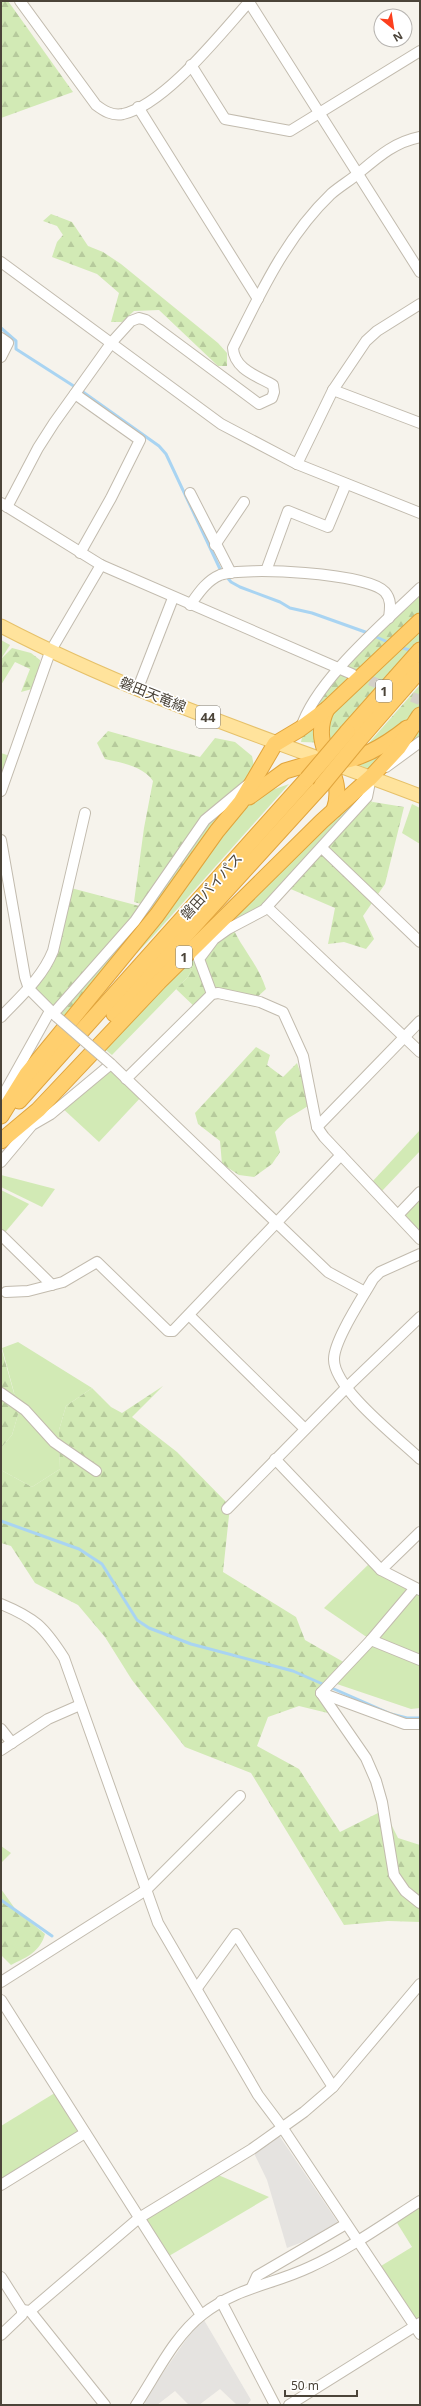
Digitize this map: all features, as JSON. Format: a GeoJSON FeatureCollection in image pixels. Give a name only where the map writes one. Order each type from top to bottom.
{"type":"FeatureCollection","features":[{"type":"Feature","properties":{"kind":"highway"},"geometry":{"type":"LineString","coordinates":[[1,1116],[27,1074],[157,915],[217,831],[242,802],[275,744],[300,729],[327,709],[420,621]]}},
{"type":"Feature","properties":{"kind":"highway","name":"磐田バイパス"},"geometry":{"type":"LineString","coordinates":[[1,1140],[322,785],[353,736],[420,650]]}},
{"type":"Feature","properties":{"kind":"highway","name":"磐田バイパス"},"geometry":{"type":"LineString","coordinates":[[1,1121],[307,779],[420,670]]}},
{"type":"Feature","properties":{"kind":"highway"},"geometry":{"type":"LineString","coordinates":[[327,709],[322,720],[320,733],[325,761],[338,789],[338,799],[334,810]]}},
{"type":"Feature","properties":{"kind":"highway"},"geometry":{"type":"LineString","coordinates":[[242,802],[285,771],[325,761],[356,756],[381,746],[417,719]]}},
{"type":"Feature","properties":{"kind":"highway","name":"1"},"geometry":{"type":"LineString","coordinates":[[1,1140],[38,1110],[159,982],[334,810],[371,777],[398,748],[417,719]]}},
{"type":"Feature","properties":{"kind":"main road","name":"磐田天竜線"},"geometry":{"type":"LineString","coordinates":[[1,626],[50,652],[275,744],[371,777],[420,796]]}},
{"type":"Feature","properties":{"kind":"street"},"geometry":{"type":"LineString","coordinates":[[20,1],[96,105],[108,113],[115,114],[122,114],[138,107],[170,88],[250,2],[319,114],[420,272]]}},
{"type":"Feature","properties":{"kind":"street"},"geometry":{"type":"LineString","coordinates":[[191,65],[225,119],[290,132],[420,51]]}},
{"type":"Feature","properties":{"kind":"street"},"geometry":{"type":"LineString","coordinates":[[138,107],[258,298]]}},
{"type":"Feature","properties":{"kind":"street"},"geometry":{"type":"LineString","coordinates":[[352,674],[173,598],[101,565],[4,505],[38,448],[112,342],[132,321],[139,318],[146,320],[259,404],[272,398],[274,392],[273,385],[242,368],[233,357],[233,348],[279,260],[300,228],[332,193],[394,146],[406,140],[420,137]]}},
{"type":"Feature","properties":{"kind":"street"},"geometry":{"type":"LineString","coordinates":[[1,262],[112,342],[221,424],[297,464],[420,513]]}},
{"type":"Feature","properties":{"kind":"street"},"geometry":{"type":"LineString","coordinates":[[297,464],[333,390],[366,341],[377,331],[420,304]]}},
{"type":"Feature","properties":{"kind":"street"},"geometry":{"type":"LineString","coordinates":[[1,338],[8,343],[1,357]]}},
{"type":"Feature","properties":{"kind":"street"},"geometry":{"type":"LineString","coordinates":[[333,390],[420,423]]}},
{"type":"Feature","properties":{"kind":"street"},"geometry":{"type":"LineString","coordinates":[[75,394],[140,440],[111,498],[80,553]]}},
{"type":"Feature","properties":{"kind":"street"},"geometry":{"type":"LineString","coordinates":[[266,571],[288,511],[328,527],[346,484]]}},
{"type":"Feature","properties":{"kind":"street"},"geometry":{"type":"LineString","coordinates":[[190,493],[215,545],[226,574]]}},
{"type":"Feature","properties":{"kind":"street"},"geometry":{"type":"LineString","coordinates":[[215,545],[244,502]]}},
{"type":"Feature","properties":{"kind":"street"},"geometry":{"type":"LineString","coordinates":[[1,791],[50,652],[101,565]]}},
{"type":"Feature","properties":{"kind":"street"},"geometry":{"type":"LineString","coordinates":[[190,605],[206,584],[226,574],[266,571],[323,574],[374,585],[385,592],[389,598],[391,606],[389,618]]}},
{"type":"Feature","properties":{"kind":"street"},"geometry":{"type":"LineString","coordinates":[[300,729],[306,712],[339,669],[420,588]]}},
{"type":"Feature","properties":{"kind":"street"},"geometry":{"type":"LineString","coordinates":[[138,688],[173,598]]}},
{"type":"Feature","properties":{"kind":"street"},"geometry":{"type":"LineString","coordinates":[[212,994],[199,959],[205,948],[228,929],[267,907],[367,797],[371,777],[420,742]]}},
{"type":"Feature","properties":{"kind":"street"},"geometry":{"type":"LineString","coordinates":[[1,1100],[53,1014],[135,921],[204,820],[236,792],[256,779]]}},
{"type":"Feature","properties":{"kind":"street"},"geometry":{"type":"LineString","coordinates":[[1,1017],[29,988],[46,967],[53,951],[85,813]]}},
{"type":"Feature","properties":{"kind":"street"},"geometry":{"type":"LineString","coordinates":[[1,840],[25,977],[29,988],[53,1014],[111,1064],[275,1223],[328,1272],[365,1292]]}},
{"type":"Feature","properties":{"kind":"street"},"geometry":{"type":"LineString","coordinates":[[322,848],[420,942]]}},
{"type":"Feature","properties":{"kind":"street"},"geometry":{"type":"LineString","coordinates":[[267,907],[420,1052]]}},
{"type":"Feature","properties":{"kind":"street"},"geometry":{"type":"LineString","coordinates":[[126,1079],[212,994],[218,993],[260,1002],[283,1012],[303,1056],[317,1127],[341,1155],[420,1238]]}},
{"type":"Feature","properties":{"kind":"street"},"geometry":{"type":"LineString","coordinates":[[317,1127],[420,1021]]}},
{"type":"Feature","properties":{"kind":"street"},"geometry":{"type":"LineString","coordinates":[[1,1162],[32,1125],[51,1114],[111,1064]]}},
{"type":"Feature","properties":{"kind":"street"},"geometry":{"type":"LineString","coordinates":[[6,1292],[28,1290],[63,1282],[97,1262],[168,1331],[173,1331],[341,1155]]}},
{"type":"Feature","properties":{"kind":"street"},"geometry":{"type":"LineString","coordinates":[[398,1215],[420,1192]]}},
{"type":"Feature","properties":{"kind":"street"},"geometry":{"type":"LineString","coordinates":[[1,1235],[52,1285]]}},
{"type":"Feature","properties":{"kind":"street"},"geometry":{"type":"LineString","coordinates":[[420,1254],[380,1272],[365,1292],[337,1345],[334,1358],[336,1372],[345,1388],[420,1458]]}},
{"type":"Feature","properties":{"kind":"street"},"geometry":{"type":"LineString","coordinates":[[189,1315],[306,1429]]}},
{"type":"Feature","properties":{"kind":"street"},"geometry":{"type":"LineString","coordinates":[[227,1509],[345,1388],[420,1317]]}},
{"type":"Feature","properties":{"kind":"street"},"geometry":{"type":"LineString","coordinates":[[1,1393],[25,1410],[54,1442],[96,1471]]}},
{"type":"Feature","properties":{"kind":"street"},"geometry":{"type":"LineString","coordinates":[[275,1459],[381,1570],[417,1589],[321,1693]]}},
{"type":"Feature","properties":{"kind":"street"},"geometry":{"type":"LineString","coordinates":[[381,1570],[420,1532]]}},
{"type":"Feature","properties":{"kind":"street"},"geometry":{"type":"LineString","coordinates":[[1,1604],[31,1617],[48,1633],[64,1658],[158,1923],[258,2095],[282,2127],[358,2242],[418,2328],[289,2405]]}},
{"type":"Feature","properties":{"kind":"street"},"geometry":{"type":"LineString","coordinates":[[371,1640],[420,1660]]}},
{"type":"Feature","properties":{"kind":"street"},"geometry":{"type":"LineString","coordinates":[[321,1693],[405,1724],[420,1724]]}},
{"type":"Feature","properties":{"kind":"street"},"geometry":{"type":"LineString","coordinates":[[321,1693],[366,1758],[376,1781],[382,1802],[394,1875],[405,1892],[420,1903]]}},
{"type":"Feature","properties":{"kind":"street"},"geometry":{"type":"LineString","coordinates":[[1,1750],[48,1719],[80,1705]]}},
{"type":"Feature","properties":{"kind":"street"},"geometry":{"type":"LineString","coordinates":[[1,1728],[12,1743]]}},
{"type":"Feature","properties":{"kind":"street"},"geometry":{"type":"LineString","coordinates":[[1,1982],[146,1890],[240,1796]]}},
{"type":"Feature","properties":{"kind":"street"},"geometry":{"type":"LineString","coordinates":[[197,1988],[236,1934],[333,2087]]}},
{"type":"Feature","properties":{"kind":"street"},"geometry":{"type":"LineString","coordinates":[[1,2335],[26,2310],[139,2218],[252,2149],[304,2112],[333,2087],[420,1984]]}},
{"type":"Feature","properties":{"kind":"street"},"geometry":{"type":"LineString","coordinates":[[1,2000],[201,2315]]}},
{"type":"Feature","properties":{"kind":"street"},"geometry":{"type":"LineString","coordinates":[[1,2185],[85,2133]]}},
{"type":"Feature","properties":{"kind":"street"},"geometry":{"type":"LineString","coordinates":[[136,2405],[176,2345],[201,2315],[221,2302],[252,2287],[289,2277],[358,2242],[420,2201]]}},
{"type":"Feature","properties":{"kind":"street"},"geometry":{"type":"LineString","coordinates":[[252,2287],[257,2276],[346,2224]]}},
{"type":"Feature","properties":{"kind":"street"},"geometry":{"type":"LineString","coordinates":[[1,2277],[26,2310],[104,2405]]}},
{"type":"Feature","properties":{"kind":"street"},"geometry":{"type":"LineString","coordinates":[[221,2302],[275,2405]]}},
{"type":"Feature","properties":{"kind":"green space"},"geometry":{"type":"Polygon","coordinates":[[[1,1],[8,1],[73,92],[1,118],[1,1]]]}},
{"type":"Feature","properties":{"kind":"green space"},"geometry":{"type":"Polygon","coordinates":[[[51,214],[72,222],[88,246],[103,252],[121,264],[218,343],[227,353],[227,366],[218,366],[159,310],[134,311],[122,322],[111,322],[119,293],[97,274],[52,257],[57,242],[63,235],[57,226],[43,221],[51,214]]]}},
{"type":"Feature","properties":{"kind":"green space"},"geometry":{"type":"Polygon","coordinates":[[[420,588],[420,647],[331,743],[301,742],[308,709],[328,683],[420,588]]]}},
{"type":"Feature","properties":{"kind":"green space"},"geometry":{"type":"Polygon","coordinates":[[[1,640],[10,645],[1,659],[1,640]]]}},
{"type":"Feature","properties":{"kind":"green space"},"geometry":{"type":"Polygon","coordinates":[[[12,648],[31,653],[40,660],[39,673],[32,689],[21,692],[30,669],[15,662],[1,685],[1,659],[12,648]]]}},
{"type":"Feature","properties":{"kind":"green space"},"geometry":{"type":"Polygon","coordinates":[[[420,685],[420,742],[372,771],[352,762],[420,685]]]}},
{"type":"Feature","properties":{"kind":"green space"},"geometry":{"type":"Polygon","coordinates":[[[108,731],[200,757],[215,738],[235,742],[252,756],[255,771],[237,801],[69,1020],[29,989],[47,965],[71,888],[143,907],[145,905],[134,902],[144,828],[153,781],[144,772],[138,769],[105,759],[97,743],[108,731]]]}},
{"type":"Feature","properties":{"kind":"green space"},"geometry":{"type":"Polygon","coordinates":[[[1,753],[13,757],[1,791],[1,753]]]}},
{"type":"Feature","properties":{"kind":"green space"},"geometry":{"type":"Polygon","coordinates":[[[289,784],[137,953],[134,949],[193,864],[255,796],[289,784]]]}},
{"type":"Feature","properties":{"kind":"green space"},"geometry":{"type":"Polygon","coordinates":[[[356,795],[373,802],[282,892],[201,955],[187,978],[112,1055],[102,1047],[356,795]]]}},
{"type":"Feature","properties":{"kind":"green space"},"geometry":{"type":"Polygon","coordinates":[[[373,802],[404,807],[385,884],[363,916],[374,939],[366,949],[344,942],[328,944],[335,908],[286,887],[301,878],[308,863],[373,802]]]}},
{"type":"Feature","properties":{"kind":"green space"},"geometry":{"type":"Polygon","coordinates":[[[412,804],[420,808],[420,844],[402,833],[412,804]]]}},
{"type":"Feature","properties":{"kind":"green space"},"geometry":{"type":"Polygon","coordinates":[[[232,926],[259,972],[266,989],[254,1000],[218,993],[197,1009],[176,989],[187,978],[203,951],[232,926]]]}},
{"type":"Feature","properties":{"kind":"green space"},"geometry":{"type":"Polygon","coordinates":[[[256,1047],[270,1055],[267,1065],[283,1077],[297,1063],[307,1092],[308,1106],[287,1119],[275,1132],[280,1152],[272,1164],[254,1177],[239,1175],[222,1164],[220,1141],[198,1124],[195,1113],[256,1047]]]}},
{"type":"Feature","properties":{"kind":"green space"},"geometry":{"type":"Polygon","coordinates":[[[106,1068],[143,1095],[99,1142],[60,1106],[106,1068]]]}},
{"type":"Feature","properties":{"kind":"green space"},"geometry":{"type":"Polygon","coordinates":[[[420,1130],[420,1151],[381,1192],[372,1182],[420,1130]]]}},
{"type":"Feature","properties":{"kind":"green space"},"geometry":{"type":"Polygon","coordinates":[[[1,1175],[55,1189],[42,1207],[1,1187],[1,1175]]]}},
{"type":"Feature","properties":{"kind":"green space"},"geometry":{"type":"Polygon","coordinates":[[[1,1190],[29,1204],[2,1236],[1,1235],[1,1190]]]}},
{"type":"Feature","properties":{"kind":"green space"},"geometry":{"type":"Polygon","coordinates":[[[420,1199],[420,1231],[405,1215],[420,1199]]]}},
{"type":"Feature","properties":{"kind":"green space"},"geometry":{"type":"Polygon","coordinates":[[[18,1342],[92,1388],[66,1406],[59,1430],[60,1469],[32,1487],[1,1470],[1,1448],[12,1435],[19,1411],[2,1348],[18,1342]]]}},
{"type":"Feature","properties":{"kind":"green space"},"geometry":{"type":"Polygon","coordinates":[[[1,1347],[19,1411],[12,1435],[1,1448],[1,1347]]]}},
{"type":"Feature","properties":{"kind":"green space"},"geometry":{"type":"Polygon","coordinates":[[[163,1386],[132,1417],[177,1452],[230,1506],[223,1572],[296,1617],[305,1640],[347,1664],[336,1677],[331,1687],[331,1698],[336,1715],[299,1706],[268,1717],[257,1746],[299,1769],[340,1832],[384,1810],[398,1838],[420,1845],[420,1922],[388,1921],[344,1925],[251,1773],[185,1747],[132,1680],[105,1637],[78,1605],[35,1583],[11,1546],[1,1543],[1,1470],[32,1487],[60,1469],[59,1430],[66,1406],[92,1388],[111,1407],[122,1413],[163,1386]]]}},
{"type":"Feature","properties":{"kind":"green space"},"geometry":{"type":"Polygon","coordinates":[[[372,1561],[420,1591],[420,1708],[411,1709],[331,1682],[371,1640],[324,1608],[372,1561]]]}},
{"type":"Feature","properties":{"kind":"green space"},"geometry":{"type":"Polygon","coordinates":[[[1,1846],[11,1853],[1,1863],[1,1846]]]}},
{"type":"Feature","properties":{"kind":"green space"},"geometry":{"type":"Polygon","coordinates":[[[1,1889],[16,1910],[45,1934],[36,1950],[11,1965],[1,1955],[1,1889]]]}},
{"type":"Feature","properties":{"kind":"green space"},"geometry":{"type":"Polygon","coordinates":[[[58,2091],[82,2134],[1,2180],[1,2126],[58,2091]]]}},
{"type":"Feature","properties":{"kind":"green space"},"geometry":{"type":"Polygon","coordinates":[[[216,2174],[269,2197],[169,2256],[141,2222],[216,2174]]]}},
{"type":"Feature","properties":{"kind":"green space"},"geometry":{"type":"Polygon","coordinates":[[[420,2201],[420,2323],[415,2327],[376,2269],[412,2247],[394,2218],[420,2201]]]}},
{"type":"Feature","properties":{"kind":"shaded area"},"geometry":{"type":"Polygon","coordinates":[[[276,2131],[341,2227],[287,2248],[267,2180],[252,2149],[276,2131]]]}},
{"type":"Feature","properties":{"kind":"shaded area"},"geometry":{"type":"Polygon","coordinates":[[[204,2320],[251,2400],[247,2405],[237,2405],[220,2389],[199,2405],[189,2405],[175,2391],[157,2405],[147,2405],[143,2402],[192,2331],[204,2320]]]}},
{"type":"Feature","properties":{"kind":"waterway"},"geometry":{"type":"LineString","coordinates":[[1,328],[16,341],[16,349],[83,392],[159,446],[166,454],[220,569],[231,582],[240,587],[280,602],[290,608],[312,613],[368,633]]}},
{"type":"Feature","properties":{"kind":"waterway"},"geometry":{"type":"LineString","coordinates":[[374,636],[390,643]]}},
{"type":"Feature","properties":{"kind":"waterway"},"geometry":{"type":"LineString","coordinates":[[399,647],[413,651]]}},
{"type":"Feature","properties":{"kind":"waterway"},"geometry":{"type":"LineString","coordinates":[[1,1521],[79,1549],[102,1564],[137,1620],[149,1628],[191,1644],[293,1671],[391,1714],[407,1718],[420,1718]]}},
{"type":"Feature","properties":{"kind":"waterway"},"geometry":{"type":"LineString","coordinates":[[1,1900],[52,1936]]}},
{"type":"Feature","properties":{"kind":"tunnel"},"geometry":{"type":"LineString","coordinates":[[356,675],[420,700]]}}]}
